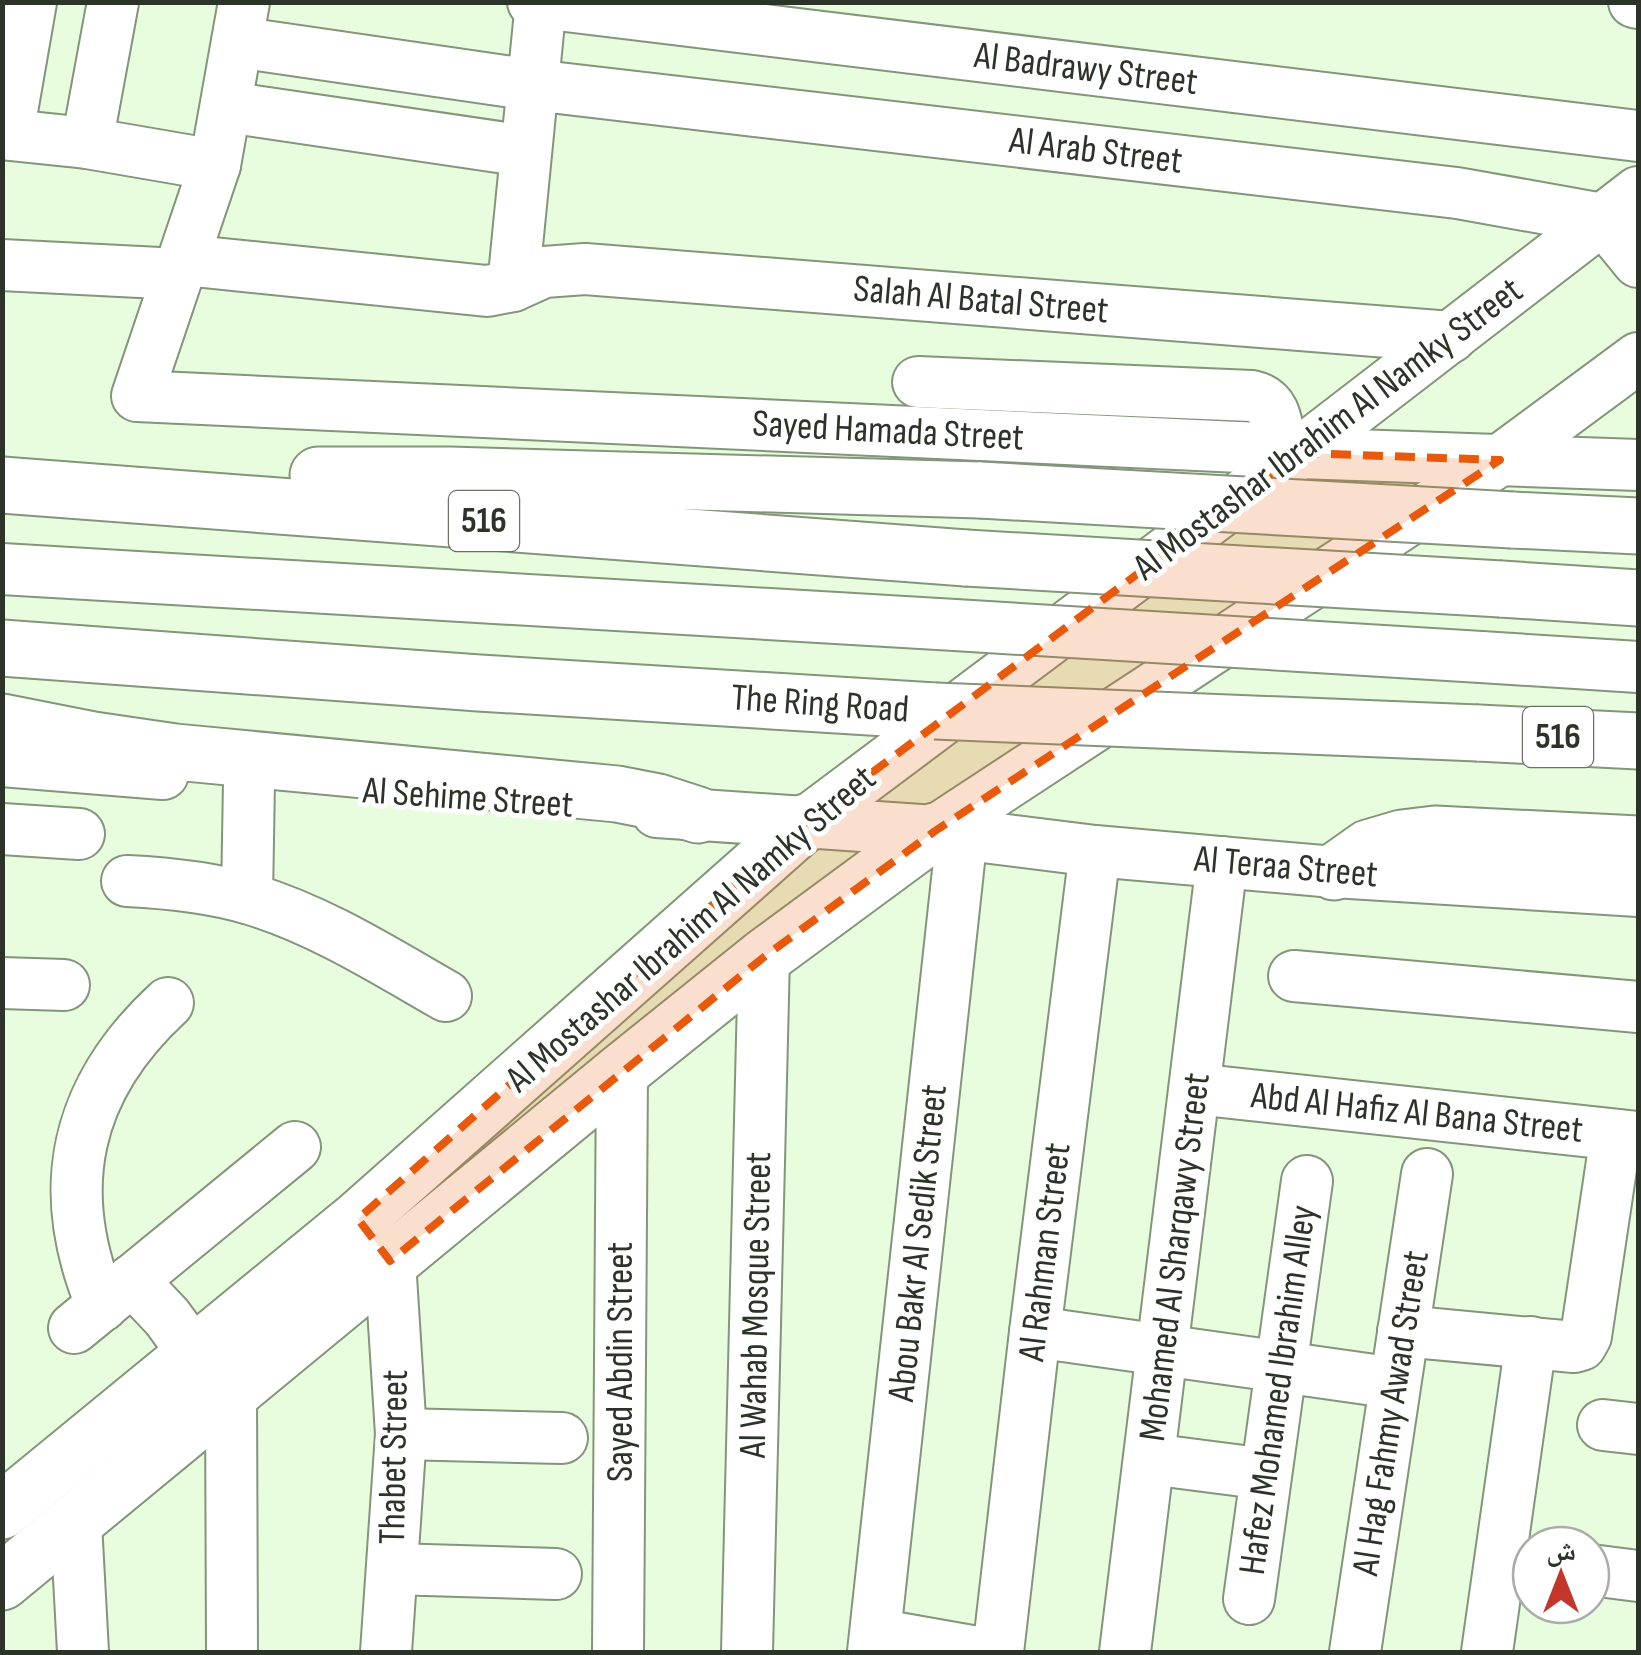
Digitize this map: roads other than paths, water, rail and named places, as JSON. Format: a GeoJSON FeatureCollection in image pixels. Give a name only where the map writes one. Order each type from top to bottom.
{"type":"FeatureCollection","features":[{"type":"Feature","properties":{"kind":"main road","name":"516"},"geometry":{"type":"LineString","coordinates":[[22,486],[235,477],[449,475],[980,490],[1638,526]]}},
{"type":"Feature","properties":{"kind":"main road","name":"516"},"geometry":{"type":"LineString","coordinates":[[22,486],[966,558],[1638,598]]}},
{"type":"Feature","properties":{"kind":"main road","name":"The Ring Road"},"geometry":{"type":"LineString","coordinates":[[2,648],[934,711],[1638,741]]}},
{"type":"Feature","properties":{"kind":"main road"},"geometry":{"type":"LineString","coordinates":[[2,722],[175,752],[618,794],[698,815]]}},
{"type":"Feature","properties":{"kind":"main road","name":"Al Mostashar Ibrahim Al Namky Street"},"geometry":{"type":"LineString","coordinates":[[2,1511],[358,1218],[806,822]]}},
{"type":"Feature","properties":{"kind":"main road","name":"Al Mostashar Ibrahim Al Namky Street"},"geometry":{"type":"LineString","coordinates":[[2,1582],[622,1070],[764,958],[948,832]]}},
{"type":"Feature","properties":{"kind":"main road"},"geometry":{"type":"LineString","coordinates":[[1334,872],[1368,848],[1435,834],[1638,844]]}},
{"type":"Feature","properties":{"kind":"main road"},"geometry":{"type":"LineString","coordinates":[[358,1218],[390,1261]]}},
{"type":"Feature","properties":{"kind":"street"},"geometry":{"type":"LineString","coordinates":[[31,2],[5,134],[87,142],[215,165]]}},
{"type":"Feature","properties":{"kind":"street"},"geometry":{"type":"LineString","coordinates":[[87,142],[113,2]]}},
{"type":"Feature","properties":{"kind":"street","name":"Al Badrawy Street"},"geometry":{"type":"LineString","coordinates":[[533,2],[1638,136]]}},
{"type":"Feature","properties":{"kind":"street"},"geometry":{"type":"LineString","coordinates":[[514,286],[541,3]]}},
{"type":"Feature","properties":{"kind":"street"},"geometry":{"type":"LineString","coordinates":[[182,267],[215,165],[241,22]]}},
{"type":"Feature","properties":{"kind":"street","name":"Al Arab Street"},"geometry":{"type":"LineString","coordinates":[[241,22],[533,85],[1456,193],[1621,206]]}},
{"type":"Feature","properties":{"kind":"street"},"geometry":{"type":"LineString","coordinates":[[226,106],[526,152]]}},
{"type":"Feature","properties":{"kind":"street"},"geometry":{"type":"LineString","coordinates":[[1621,206],[1638,262]]}},
{"type":"Feature","properties":{"kind":"street","name":"Al Mostashar Ibrahim Al Namky Street"},"geometry":{"type":"LineString","coordinates":[[806,822],[1290,451],[1451,337],[1621,206]]}},
{"type":"Feature","properties":{"kind":"street","name":"Salah Al Batal Street"},"geometry":{"type":"LineString","coordinates":[[2,266],[182,267],[487,290],[514,286],[544,272],[585,269],[1451,337]]}},
{"type":"Feature","properties":{"kind":"street","name":"Sayed Hamada Street"},"geometry":{"type":"LineString","coordinates":[[182,267],[137,396],[1638,465]]}},
{"type":"Feature","properties":{"kind":"street","name":"Al Mostashar Ibrahim Al Namky Street"},"geometry":{"type":"LineString","coordinates":[[948,832],[1500,460],[1638,358]]}},
{"type":"Feature","properties":{"kind":"street"},"geometry":{"type":"LineString","coordinates":[[918,382],[1252,396],[1269,404],[1290,451]]}},
{"type":"Feature","properties":{"kind":"street"},"geometry":{"type":"LineString","coordinates":[[2,569],[1638,667]]}},
{"type":"Feature","properties":{"kind":"street","name":"Al Sehime Street"},"geometry":{"type":"LineString","coordinates":[[2,760],[948,832]]}},
{"type":"Feature","properties":{"kind":"street"},"geometry":{"type":"LineString","coordinates":[[247,898],[248,780]]}},
{"type":"Feature","properties":{"kind":"street"},"geometry":{"type":"LineString","coordinates":[[2,830],[79,834]]}},
{"type":"Feature","properties":{"kind":"street","name":"Al Teraa Street"},"geometry":{"type":"LineString","coordinates":[[948,832],[1096,851],[1334,872],[1638,891]]}},
{"type":"Feature","properties":{"kind":"street","name":"Abou Bakr Al Sedik Street"},"geometry":{"type":"LineString","coordinates":[[874,1643],[948,832]]}},
{"type":"Feature","properties":{"kind":"street","name":"Al Rahman Street"},"geometry":{"type":"LineString","coordinates":[[998,1652],[1096,851]]}},
{"type":"Feature","properties":{"kind":"street","name":"Mohamed Al Sharqawy Street"},"geometry":{"type":"LineString","coordinates":[[1126,1652],[1222,862]]}},
{"type":"Feature","properties":{"kind":"street"},"geometry":{"type":"LineString","coordinates":[[126,881],[181,885],[247,898],[290,913],[446,996]]}},
{"type":"Feature","properties":{"kind":"street","name":"Al Wahab Mosque Street"},"geometry":{"type":"LineString","coordinates":[[748,1652],[764,958]]}},
{"type":"Feature","properties":{"kind":"street"},"geometry":{"type":"LineString","coordinates":[[1294,976],[1638,1007]]}},
{"type":"Feature","properties":{"kind":"street"},"geometry":{"type":"LineString","coordinates":[[2,983],[64,985]]}},
{"type":"Feature","properties":{"kind":"street"},"geometry":{"type":"LineString","coordinates":[[103,1305],[80,1243],[76,1210],[82,1143],[104,1080],[143,1026],[168,1003]]}},
{"type":"Feature","properties":{"kind":"street","name":"Sayed Abdin Street"},"geometry":{"type":"LineString","coordinates":[[618,1652],[622,1070]]}},
{"type":"Feature","properties":{"kind":"street","name":"Abd Al Hafiz Al Bana Street"},"geometry":{"type":"LineString","coordinates":[[1195,1090],[1628,1136]]}},
{"type":"Feature","properties":{"kind":"street"},"geometry":{"type":"LineString","coordinates":[[1403,1331],[1580,1345],[1585,1340],[1628,1136]]}},
{"type":"Feature","properties":{"kind":"street"},"geometry":{"type":"LineString","coordinates":[[103,1305],[295,1147]]}},
{"type":"Feature","properties":{"kind":"street","name":"Al Hag Fahmy Awad Street"},"geometry":{"type":"LineString","coordinates":[[1355,1652],[1427,1174]]}},
{"type":"Feature","properties":{"kind":"street","name":"Hafez Mohamed Ibrahim Alley"},"geometry":{"type":"LineString","coordinates":[[1248,1600],[1307,1181]]}},
{"type":"Feature","properties":{"kind":"street","name":"Thabet Street"},"geometry":{"type":"LineString","coordinates":[[386,1652],[401,1434],[390,1261]]}},
{"type":"Feature","properties":{"kind":"street"},"geometry":{"type":"LineString","coordinates":[[103,1305],[167,1317],[194,1354]]}},
{"type":"Feature","properties":{"kind":"street"},"geometry":{"type":"LineString","coordinates":[[1035,1332],[1394,1383]]}},
{"type":"Feature","properties":{"kind":"street"},"geometry":{"type":"LineString","coordinates":[[1518,1525],[1531,1342]]}},
{"type":"Feature","properties":{"kind":"street"},"geometry":{"type":"LineString","coordinates":[[231,1394],[232,1652]]}},
{"type":"Feature","properties":{"kind":"street"},"geometry":{"type":"LineString","coordinates":[[401,1434],[562,1438]]}},
{"type":"Feature","properties":{"kind":"street"},"geometry":{"type":"LineString","coordinates":[[1150,1458],[1266,1474]]}},
{"type":"Feature","properties":{"kind":"street"},"geometry":{"type":"LineString","coordinates":[[76,1523],[83,1652]]}},
{"type":"Feature","properties":{"kind":"street"},"geometry":{"type":"LineString","coordinates":[[392,1569],[556,1574]]}},
{"type":"Feature","properties":{"kind":"street"},"geometry":{"type":"LineString","coordinates":[[1611,1573],[1638,1576]]}},
{"type":"Feature","properties":{"kind":"street"},"geometry":{"type":"LineString","coordinates":[[1487,1652],[1511,1576]]}},
{"type":"Feature","properties":{"kind":"street"},"geometry":{"type":"LineString","coordinates":[[874,1643],[978,1652]]}}]}
